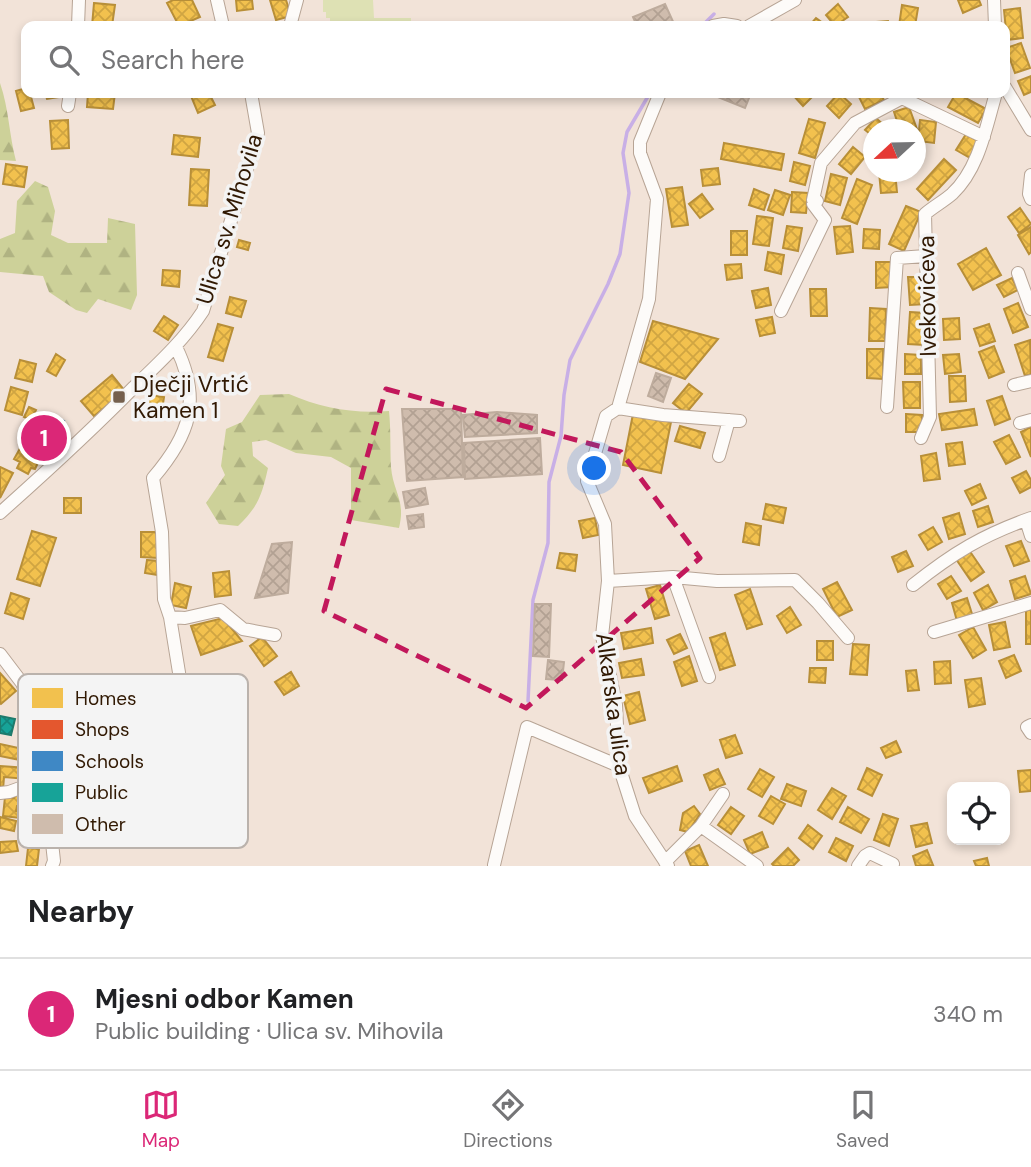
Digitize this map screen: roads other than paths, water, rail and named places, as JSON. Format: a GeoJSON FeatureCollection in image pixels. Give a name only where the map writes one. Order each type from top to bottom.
{"type":"FeatureCollection","features":[{"type":"Feature","properties":{"kind":"street"},"geometry":{"type":"LineString","coordinates":[[78,21],[79,0]]}},
{"type":"Feature","properties":{"kind":"street"},"geometry":{"type":"LineString","coordinates":[[217,0],[222,21]]}},
{"type":"Feature","properties":{"kind":"street"},"geometry":{"type":"LineString","coordinates":[[291,21],[297,0]]}},
{"type":"Feature","properties":{"kind":"street"},"geometry":{"type":"LineString","coordinates":[[761,21],[795,0]]}},
{"type":"Feature","properties":{"kind":"street"},"geometry":{"type":"LineString","coordinates":[[994,0],[995,21]]}},
{"type":"Feature","properties":{"kind":"street"},"geometry":{"type":"LineString","coordinates":[[1010,95],[1031,130]]}},
{"type":"Feature","properties":{"kind":"street","name":"Ulica sv. Mihovila"},"geometry":{"type":"LineString","coordinates":[[0,513],[87,435],[176,346],[190,331],[203,310],[258,133],[252,98]]}},
{"type":"Feature","properties":{"kind":"street","name":"Alkarska ulica"},"geometry":{"type":"LineString","coordinates":[[658,98],[640,142],[640,153],[657,199],[649,299],[618,408],[606,416],[587,481],[605,524],[608,581],[602,636],[616,705],[619,765],[635,816],[667,864]]}},
{"type":"Feature","properties":{"kind":"street"},"geometry":{"type":"LineString","coordinates":[[781,312],[825,220],[813,204],[817,201],[813,200],[821,163],[855,123],[898,98]]}},
{"type":"Feature","properties":{"kind":"street"},"geometry":{"type":"LineString","coordinates":[[909,98],[984,137]]}},
{"type":"Feature","properties":{"kind":"street","name":"Ivekovićeva"},"geometry":{"type":"LineString","coordinates":[[921,438],[930,417],[925,214],[953,193],[972,166],[984,137],[995,98]]}},
{"type":"Feature","properties":{"kind":"street"},"geometry":{"type":"LineString","coordinates":[[1031,175],[1031,199]]}},
{"type":"Feature","properties":{"kind":"street","name":"Ivekovićeva"},"geometry":{"type":"LineString","coordinates":[[887,407],[897,258],[926,256]]}},
{"type":"Feature","properties":{"kind":"street"},"geometry":{"type":"LineString","coordinates":[[1018,273],[1031,309]]}},
{"type":"Feature","properties":{"kind":"street"},"geometry":{"type":"LineString","coordinates":[[176,346],[189,379],[188,424],[172,456],[153,478],[162,532],[164,599],[170,617],[179,674]]}},
{"type":"Feature","properties":{"kind":"street"},"geometry":{"type":"LineString","coordinates":[[1014,385],[1031,381]]}},
{"type":"Feature","properties":{"kind":"street"},"geometry":{"type":"LineString","coordinates":[[618,408],[735,421],[719,456]]}},
{"type":"Feature","properties":{"kind":"street"},"geometry":{"type":"LineString","coordinates":[[914,585],[943,560],[976,540],[1028,519],[1031,536]]}},
{"type":"Feature","properties":{"kind":"street"},"geometry":{"type":"LineString","coordinates":[[673,577],[709,677]]}},
{"type":"Feature","properties":{"kind":"street"},"geometry":{"type":"LineString","coordinates":[[608,581],[673,577],[717,581],[795,580],[848,638]]}},
{"type":"Feature","properties":{"kind":"street"},"geometry":{"type":"LineString","coordinates":[[934,632],[1031,603]]}},
{"type":"Feature","properties":{"kind":"street"},"geometry":{"type":"LineString","coordinates":[[170,617],[185,618],[220,610],[243,629],[275,635]]}},
{"type":"Feature","properties":{"kind":"street"},"geometry":{"type":"LineString","coordinates":[[0,654],[18,678]]}},
{"type":"Feature","properties":{"kind":"street"},"geometry":{"type":"LineString","coordinates":[[1031,725],[1027,727],[1031,733]]}},
{"type":"Feature","properties":{"kind":"street"},"geometry":{"type":"LineString","coordinates":[[494,865],[527,726],[619,765]]}},
{"type":"Feature","properties":{"kind":"street"},"geometry":{"type":"LineString","coordinates":[[0,793],[18,789]]}},
{"type":"Feature","properties":{"kind":"street"},"geometry":{"type":"LineString","coordinates":[[667,864],[701,826],[723,794]]}},
{"type":"Feature","properties":{"kind":"street"},"geometry":{"type":"LineString","coordinates":[[701,826],[757,866]]}},
{"type":"Feature","properties":{"kind":"street"},"geometry":{"type":"LineString","coordinates":[[51,866],[54,861],[53,848]]}},
{"type":"Feature","properties":{"kind":"street"},"geometry":{"type":"LineString","coordinates":[[858,866],[870,853],[893,864]]}},
{"type":"Feature","properties":{"kind":"waterway"},"geometry":{"type":"LineString","coordinates":[[707,21],[714,14]]}},
{"type":"Feature","properties":{"kind":"waterway"},"geometry":{"type":"LineString","coordinates":[[528,701],[533,600],[548,543],[549,482],[561,436],[570,360],[620,254],[629,193],[623,153],[627,132],[647,98]]}},
{"type":"Feature","properties":{"kind":"place","name":"Dječji Vrtić Kamen 1"},"geometry":{"type":"Point","coordinates":[119,397]}},
{"type":"Feature","properties":{"kind":"place","name":"Mjesni odbor Kamen"},"geometry":{"type":"Point","coordinates":[44,438]}}]}
